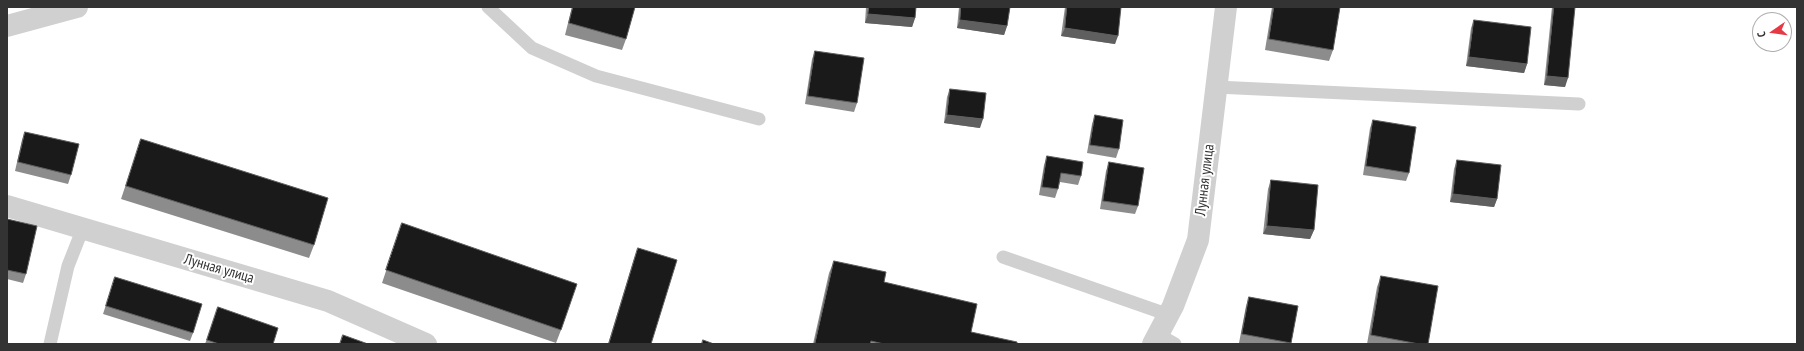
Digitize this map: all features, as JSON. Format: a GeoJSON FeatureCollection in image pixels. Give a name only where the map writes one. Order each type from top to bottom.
{"type":"FeatureCollection","features":[{"type":"Feature","properties":{"kind":"street"},"geometry":{"type":"LineString","coordinates":[[7,26],[77,7]]}},
{"type":"Feature","properties":{"kind":"street","name":"Лунная улица"},"geometry":{"type":"LineString","coordinates":[[1162,341],[1169,315],[1198,240],[1226,7]]}},
{"type":"Feature","properties":{"kind":"street","name":"Лунная улица"},"geometry":{"type":"LineString","coordinates":[[7,206],[328,301],[426,344]]}},
{"type":"Feature","properties":{"kind":"lane"},"geometry":{"type":"LineString","coordinates":[[488,7],[532,48],[596,76],[759,119]]}},
{"type":"Feature","properties":{"kind":"lane"},"geometry":{"type":"LineString","coordinates":[[1216,87],[1578,104]]}},
{"type":"Feature","properties":{"kind":"lane"},"geometry":{"type":"LineString","coordinates":[[50,344],[68,266],[83,228]]}},
{"type":"Feature","properties":{"kind":"lane"},"geometry":{"type":"LineString","coordinates":[[1003,257],[1169,315]]}},
{"type":"Feature","properties":{"kind":"building"},"geometry":{"type":"Polygon","coordinates":[[[573,7],[635,7],[626,39],[569,23],[573,7]]]}},
{"type":"Feature","properties":{"kind":"building"},"geometry":{"type":"Polygon","coordinates":[[[869,7],[916,7],[915,18],[868,14],[869,7]]]}},
{"type":"Feature","properties":{"kind":"building"},"geometry":{"type":"Polygon","coordinates":[[[961,7],[1010,7],[1007,26],[960,20],[961,7]]]}},
{"type":"Feature","properties":{"kind":"building"},"geometry":{"type":"Polygon","coordinates":[[[1067,7],[1121,7],[1118,36],[1065,28],[1067,7]]]}},
{"type":"Feature","properties":{"kind":"building"},"geometry":{"type":"Polygon","coordinates":[[[1274,7],[1340,7],[1333,50],[1269,39],[1274,7]]]}},
{"type":"Feature","properties":{"kind":"building"},"geometry":{"type":"Polygon","coordinates":[[[1554,7],[1575,7],[1568,78],[1547,76],[1554,7]]]}},
{"type":"Feature","properties":{"kind":"building"},"geometry":{"type":"Polygon","coordinates":[[[1474,20],[1531,27],[1527,64],[1469,57],[1474,20]]]}},
{"type":"Feature","properties":{"kind":"building"},"geometry":{"type":"Polygon","coordinates":[[[815,51],[864,58],[857,103],[808,96],[815,51]]]}},
{"type":"Feature","properties":{"kind":"building"},"geometry":{"type":"Polygon","coordinates":[[[950,89],[986,93],[983,119],[947,115],[950,89]]]}},
{"type":"Feature","properties":{"kind":"building"},"geometry":{"type":"Polygon","coordinates":[[[1095,115],[1123,120],[1119,149],[1090,145],[1095,115]]]}},
{"type":"Feature","properties":{"kind":"building"},"geometry":{"type":"Polygon","coordinates":[[[1373,120],[1416,127],[1409,173],[1366,166],[1373,120]]]}},
{"type":"Feature","properties":{"kind":"building"},"geometry":{"type":"Polygon","coordinates":[[[25,132],[79,144],[71,175],[18,162],[25,132]]]}},
{"type":"Feature","properties":{"kind":"building"},"geometry":{"type":"Polygon","coordinates":[[[141,139],[328,198],[314,245],[126,186],[141,139]]]}},
{"type":"Feature","properties":{"kind":"building"},"geometry":{"type":"Polygon","coordinates":[[[1047,156],[1083,162],[1081,176],[1061,173],[1058,189],[1042,187],[1047,156]]]}},
{"type":"Feature","properties":{"kind":"building"},"geometry":{"type":"Polygon","coordinates":[[[1457,160],[1501,165],[1497,199],[1453,194],[1457,160]]]}},
{"type":"Feature","properties":{"kind":"building"},"geometry":{"type":"Polygon","coordinates":[[[1109,162],[1144,168],[1138,206],[1103,201],[1109,162]]]}},
{"type":"Feature","properties":{"kind":"building"},"geometry":{"type":"Polygon","coordinates":[[[1271,180],[1318,185],[1314,230],[1267,226],[1271,180]]]}},
{"type":"Feature","properties":{"kind":"building"},"geometry":{"type":"Polygon","coordinates":[[[7,219],[37,226],[26,274],[7,270],[7,219]]]}},
{"type":"Feature","properties":{"kind":"building"},"geometry":{"type":"Polygon","coordinates":[[[402,223],[577,284],[561,330],[386,270],[402,223]]]}},
{"type":"Feature","properties":{"kind":"building"},"geometry":{"type":"Polygon","coordinates":[[[638,248],[677,260],[651,344],[609,344],[638,248]]]}},
{"type":"Feature","properties":{"kind":"building"},"geometry":{"type":"Polygon","coordinates":[[[834,261],[886,272],[884,282],[977,304],[971,332],[1017,342],[1017,344],[884,344],[871,341],[870,344],[815,344],[834,261]]]}},
{"type":"Feature","properties":{"kind":"building"},"geometry":{"type":"Polygon","coordinates":[[[1381,276],[1438,286],[1428,344],[1419,344],[1371,335],[1381,276]]]}},
{"type":"Feature","properties":{"kind":"building"},"geometry":{"type":"Polygon","coordinates":[[[115,277],[202,304],[193,333],[106,306],[115,277]]]}},
{"type":"Feature","properties":{"kind":"building"},"geometry":{"type":"Polygon","coordinates":[[[1249,297],[1298,306],[1291,343],[1242,334],[1249,297]]]}},
{"type":"Feature","properties":{"kind":"building"},"geometry":{"type":"Polygon","coordinates":[[[218,307],[278,328],[273,344],[219,344],[207,340],[218,307]]]}},
{"type":"Feature","properties":{"kind":"building"},"geometry":{"type":"Polygon","coordinates":[[[343,335],[368,344],[340,344],[343,335]]]}},
{"type":"Feature","properties":{"kind":"building"},"geometry":{"type":"Polygon","coordinates":[[[703,340],[714,344],[702,344],[703,340]]]}}]}
